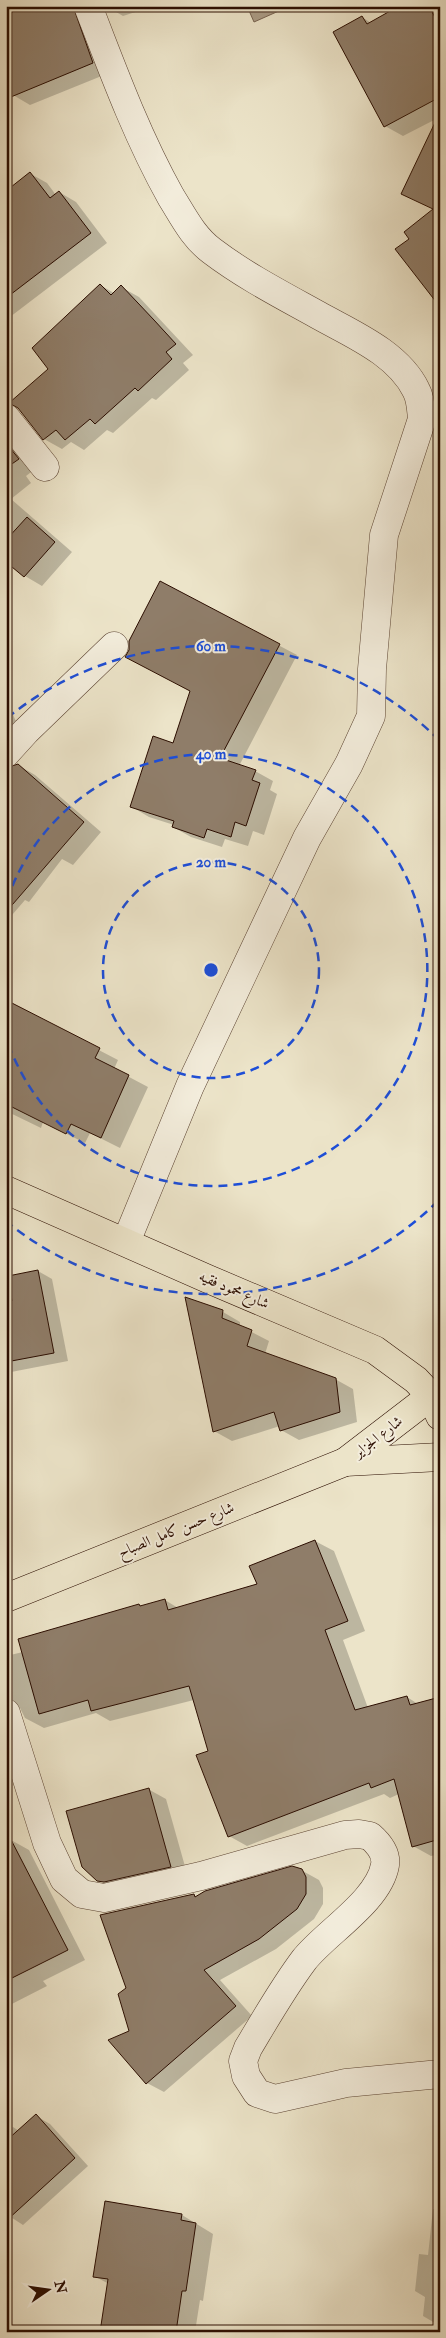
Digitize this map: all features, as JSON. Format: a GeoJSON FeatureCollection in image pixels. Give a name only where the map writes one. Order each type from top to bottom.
{"type":"FeatureCollection","features":[{"type":"Feature","properties":{"kind":"main road","name":"شارع محمود فقيه"},"geometry":{"type":"LineString","coordinates":[[6,1190],[375,1350],[416,1380],[437,1401]]}},
{"type":"Feature","properties":{"kind":"main road","name":"شارع الجزاير"},"geometry":{"type":"LineString","coordinates":[[345,1462],[437,1401]]}},
{"type":"Feature","properties":{"kind":"main road","name":"شارع الجزاير"},"geometry":{"type":"LineString","coordinates":[[345,1462],[440,1457]]}},
{"type":"Feature","properties":{"kind":"main road","name":"شارع حسن كامل الصباح"},"geometry":{"type":"LineString","coordinates":[[6,1598],[345,1462]]}},
{"type":"Feature","properties":{"kind":"street"},"geometry":{"type":"LineString","coordinates":[[88,6],[126,104],[156,170],[189,227],[210,250],[245,274],[358,338],[391,360],[416,390],[421,404],[422,420],[384,535],[372,669],[371,716],[349,764],[307,838],[190,1086],[126,1242]]}},
{"type":"Feature","properties":{"kind":"street"},"geometry":{"type":"LineString","coordinates":[[6,418],[45,467]]}},
{"type":"Feature","properties":{"kind":"street"},"geometry":{"type":"LineString","coordinates":[[6,753],[26,731],[114,646]]}},
{"type":"Feature","properties":{"kind":"street"},"geometry":{"type":"LineString","coordinates":[[6,1713],[47,1843],[64,1879],[82,1894],[104,1898],[201,1876],[345,1835],[359,1834],[370,1836],[384,1854],[386,1864],[382,1875],[366,1900],[304,1959],[248,2048],[243,2061],[246,2076],[257,2093],[275,2099],[346,2084],[440,2074]]}},
{"type":"Feature","properties":{"kind":"shaded area"},"geometry":{"type":"Polygon","coordinates":[[[247,6],[290,6],[254,22],[247,6]]]}},
{"type":"Feature","properties":{"kind":"building"},"geometry":{"type":"Polygon","coordinates":[[[6,6],[73,6],[93,63],[6,99],[6,6]]]}},
{"type":"Feature","properties":{"kind":"building"},"geometry":{"type":"Polygon","coordinates":[[[399,6],[429,6],[440,27],[440,97],[384,127],[333,32],[362,16],[367,24],[399,6]]]}},
{"type":"Feature","properties":{"kind":"building"},"geometry":{"type":"Polygon","coordinates":[[[440,112],[440,307],[395,249],[409,239],[404,232],[433,209],[401,194],[440,112]]]}},
{"type":"Feature","properties":{"kind":"building"},"geometry":{"type":"Polygon","coordinates":[[[30,172],[50,198],[59,191],[91,233],[6,298],[6,191],[30,172]]]}},
{"type":"Feature","properties":{"kind":"building"},"geometry":{"type":"Polygon","coordinates":[[[100,284],[111,295],[121,285],[176,344],[166,352],[172,359],[138,391],[135,388],[95,424],[90,419],[65,440],[56,430],[43,440],[18,408],[9,403],[48,369],[32,348],[100,284]]]}},
{"type":"Feature","properties":{"kind":"building"},"geometry":{"type":"Polygon","coordinates":[[[6,443],[19,459],[6,468],[6,443]]]}},
{"type":"Feature","properties":{"kind":"building"},"geometry":{"type":"Polygon","coordinates":[[[27,517],[55,542],[24,577],[6,562],[6,540],[27,517]]]}},
{"type":"Feature","properties":{"kind":"building"},"geometry":{"type":"Polygon","coordinates":[[[160,581],[280,644],[220,758],[256,770],[252,780],[260,783],[246,826],[235,822],[231,837],[207,829],[204,838],[172,827],[174,821],[130,807],[153,736],[173,743],[190,691],[125,657],[129,650],[129,641],[160,581]]]}},
{"type":"Feature","properties":{"kind":"building"},"geometry":{"type":"Polygon","coordinates":[[[18,764],[84,822],[6,912],[6,768],[18,764]]]}},
{"type":"Feature","properties":{"kind":"building"},"geometry":{"type":"Polygon","coordinates":[[[6,1000],[100,1048],[95,1058],[129,1075],[101,1138],[71,1124],[66,1134],[6,1104],[6,1000]]]}},
{"type":"Feature","properties":{"kind":"building"},"geometry":{"type":"Polygon","coordinates":[[[38,1270],[54,1353],[6,1362],[6,1302],[12,1301],[8,1276],[38,1270]]]}},
{"type":"Feature","properties":{"kind":"building"},"geometry":{"type":"Polygon","coordinates":[[[185,1297],[223,1310],[222,1318],[252,1330],[247,1346],[336,1378],[340,1412],[280,1431],[274,1412],[213,1432],[185,1297]]]}},
{"type":"Feature","properties":{"kind":"building"},"geometry":{"type":"Polygon","coordinates":[[[315,1540],[348,1621],[325,1630],[355,1710],[407,1696],[410,1705],[440,1697],[440,1839],[412,1847],[394,1779],[371,1788],[369,1783],[228,1837],[196,1755],[208,1751],[189,1686],[91,1711],[88,1700],[39,1714],[18,1639],[139,1604],[140,1606],[165,1599],[168,1610],[257,1584],[249,1566],[315,1540]]]}},
{"type":"Feature","properties":{"kind":"building"},"geometry":{"type":"Polygon","coordinates":[[[149,1788],[171,1867],[104,1882],[97,1881],[82,1867],[66,1811],[149,1788]]]}},
{"type":"Feature","properties":{"kind":"building"},"geometry":{"type":"Polygon","coordinates":[[[6,1830],[68,1950],[6,1981],[6,1830]]]}},
{"type":"Feature","properties":{"kind":"building"},"geometry":{"type":"Polygon","coordinates":[[[292,1866],[302,1869],[306,1877],[306,1894],[297,1909],[259,1939],[204,1970],[236,2006],[146,2084],[108,2040],[129,2031],[118,1994],[126,1988],[100,1915],[194,1894],[195,1897],[205,1891],[292,1866]]]}},
{"type":"Feature","properties":{"kind":"building"},"geometry":{"type":"Polygon","coordinates":[[[36,2114],[75,2158],[6,2221],[6,2141],[36,2114]]]}},
{"type":"Feature","properties":{"kind":"building"},"geometry":{"type":"Polygon","coordinates":[[[105,2201],[182,2214],[181,2220],[196,2223],[186,2291],[182,2291],[176,2332],[100,2332],[108,2279],[93,2277],[105,2201]]]}}]}
